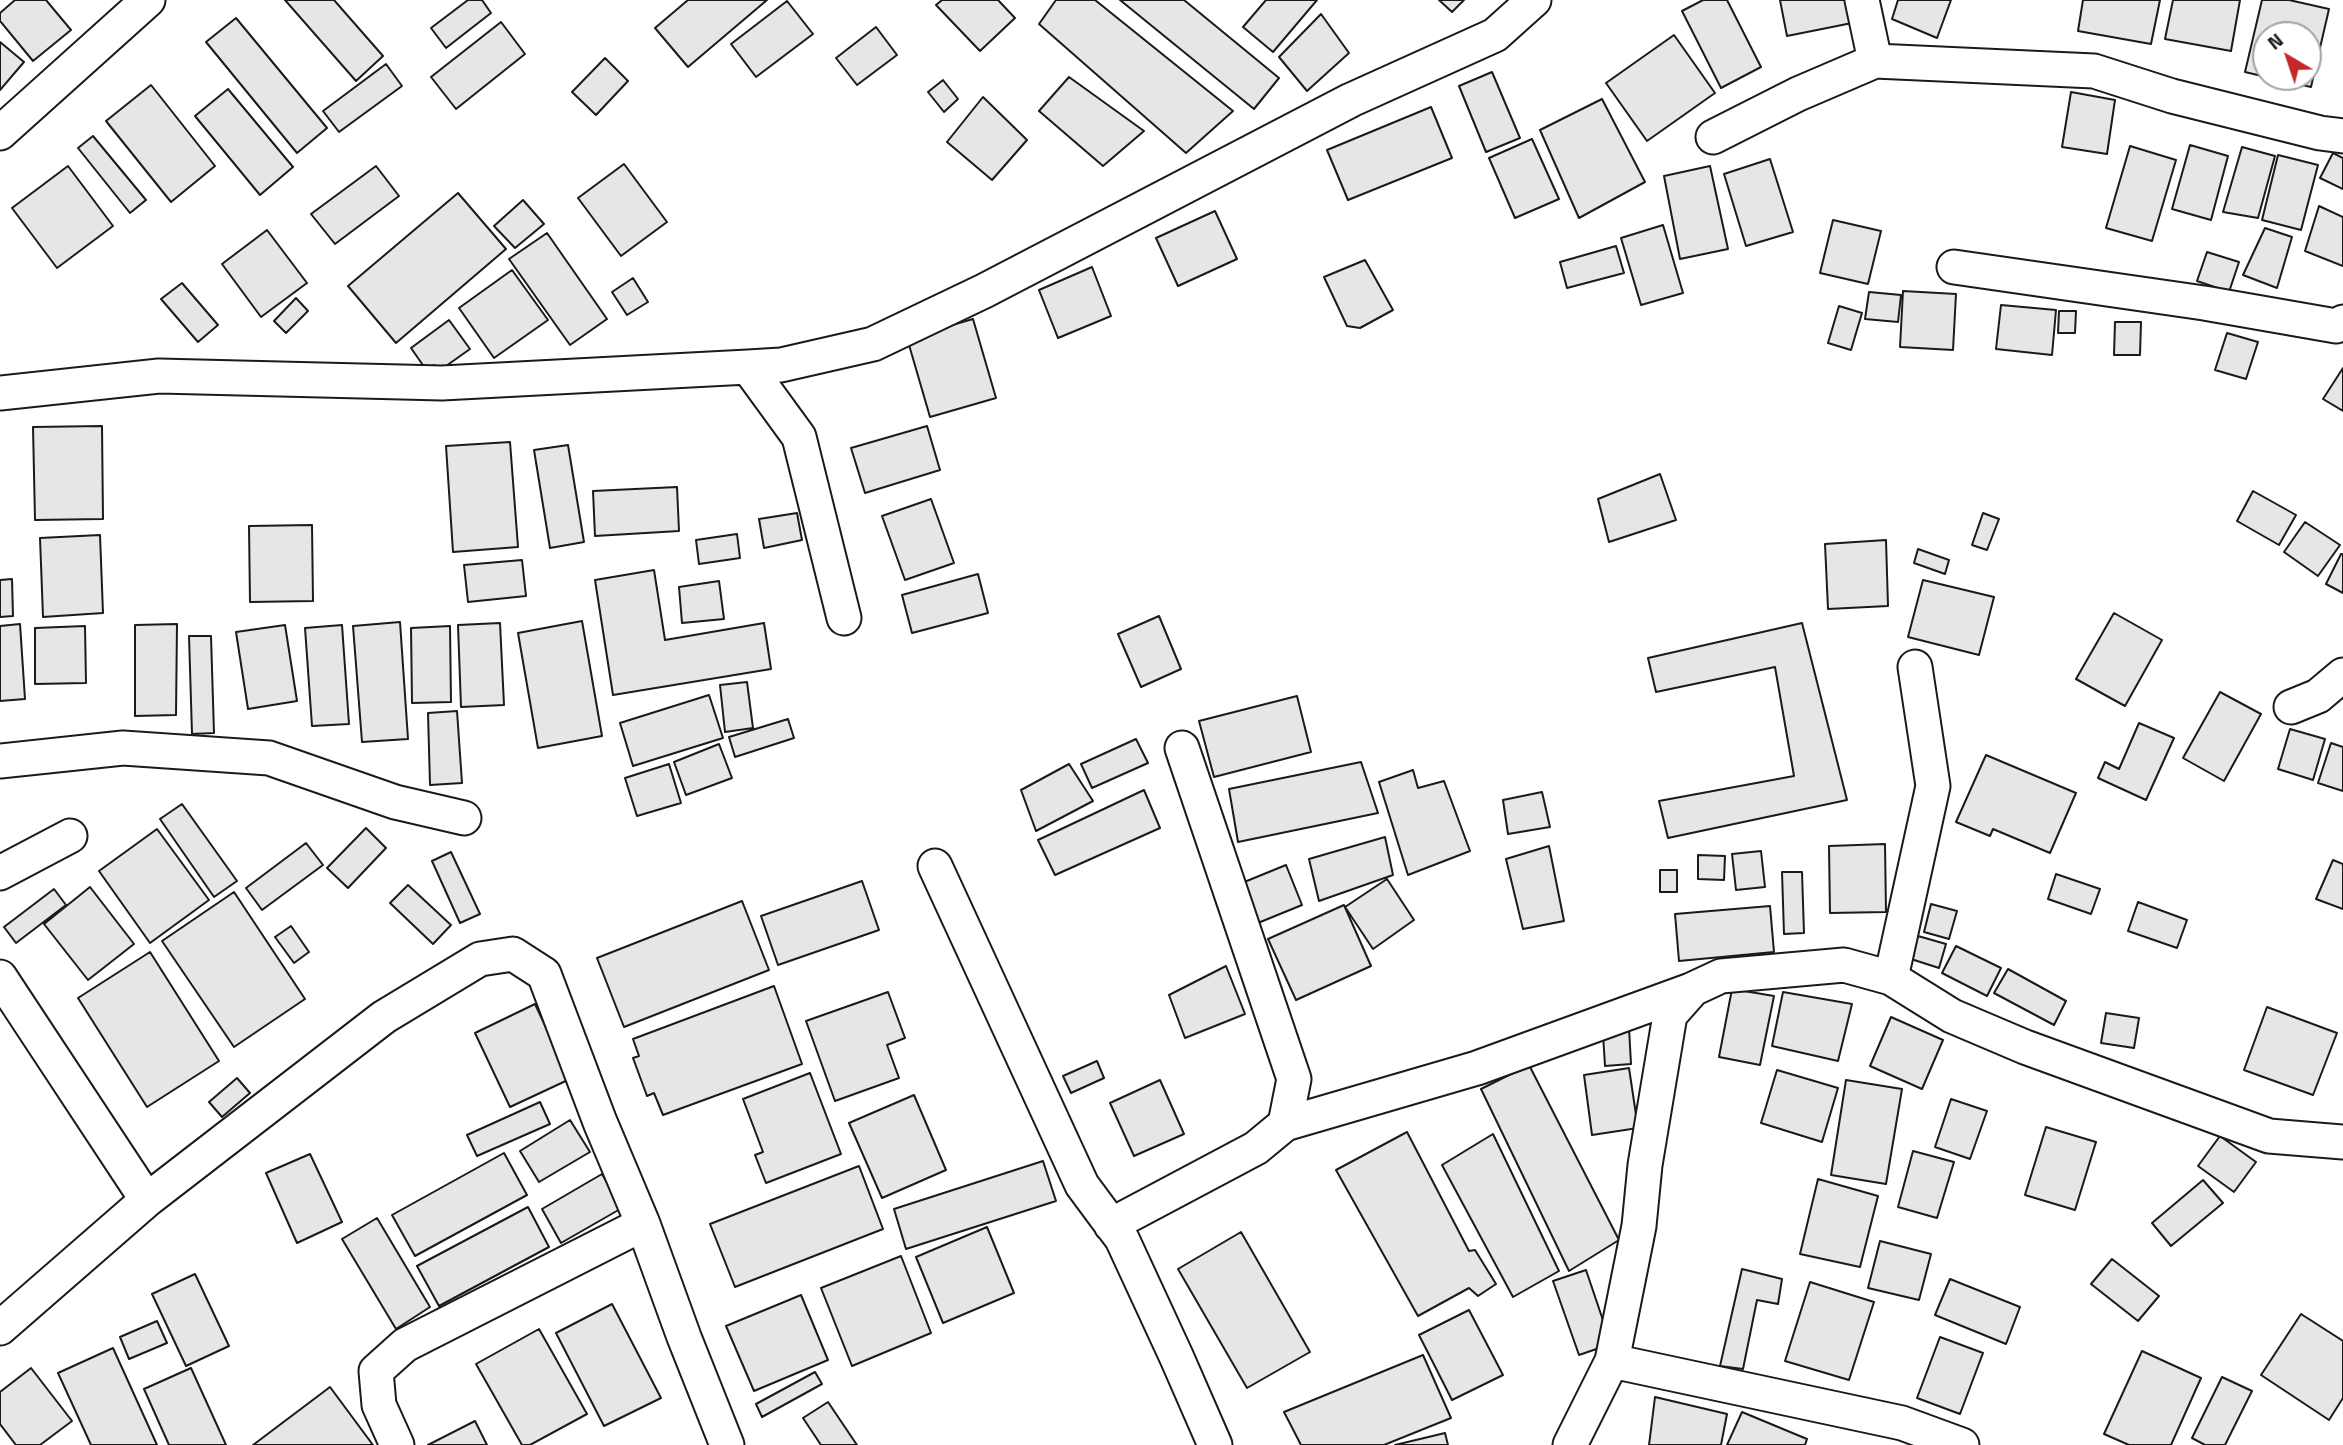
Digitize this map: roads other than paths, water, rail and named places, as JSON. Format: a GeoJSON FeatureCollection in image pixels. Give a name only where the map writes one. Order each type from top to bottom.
{"type":"FeatureCollection","features":[{"type":"Feature","properties":{"kind":"street"},"geometry":{"type":"LineString","coordinates":[[0,133],[148,0]]}},
{"type":"Feature","properties":{"kind":"street"},"geometry":{"type":"LineString","coordinates":[[0,394],[159,376],[442,383],[748,367],[781,365],[873,344],[984,291],[1351,100],[1495,35],[1534,0]]}},
{"type":"Feature","properties":{"kind":"street"},"geometry":{"type":"LineString","coordinates":[[1862,0],[1875,61]]}},
{"type":"Feature","properties":{"kind":"street"},"geometry":{"type":"LineString","coordinates":[[1713,137],[1798,94],[1875,61],[2094,71],[2186,99],[2319,133],[2343,136]]}},
{"type":"Feature","properties":{"kind":"street"},"geometry":{"type":"LineString","coordinates":[[1954,267],[2216,305],[2336,326],[2343,322]]}},
{"type":"Feature","properties":{"kind":"street"},"geometry":{"type":"LineString","coordinates":[[748,367],[799,437],[844,618]]}},
{"type":"Feature","properties":{"kind":"street"},"geometry":{"type":"LineString","coordinates":[[1891,978],[1933,786],[1915,667]]}},
{"type":"Feature","properties":{"kind":"street"},"geometry":{"type":"LineString","coordinates":[[2291,706],[2318,696],[2343,675]]}},
{"type":"Feature","properties":{"kind":"street"},"geometry":{"type":"LineString","coordinates":[[0,761],[123,748],[270,758],[396,802],[464,818]]}},
{"type":"Feature","properties":{"kind":"street"},"geometry":{"type":"LineString","coordinates":[[1182,748],[1294,1079],[1285,1124]]}},
{"type":"Feature","properties":{"kind":"street"},"geometry":{"type":"LineString","coordinates":[[0,873],[70,836]]}},
{"type":"Feature","properties":{"kind":"street"},"geometry":{"type":"LineString","coordinates":[[935,866],[1082,1185],[1122,1239],[1215,1445]]}},
{"type":"Feature","properties":{"kind":"street"},"geometry":{"type":"LineString","coordinates":[[0,1328],[147,1200],[384,1017],[480,959],[513,954],[544,974],[727,1445]]}},
{"type":"Feature","properties":{"kind":"street"},"geometry":{"type":"LineString","coordinates":[[1111,1225],[1256,1148],[1285,1124],[1477,1068],[1693,989],[1721,976],[1844,965],[1891,978],[1952,1016],[1989,1031],[2269,1136],[2343,1142]]}},
{"type":"Feature","properties":{"kind":"street"},"geometry":{"type":"LineString","coordinates":[[0,977],[147,1200]]}},
{"type":"Feature","properties":{"kind":"street"},"geometry":{"type":"LineString","coordinates":[[1570,1445],[1612,1361],[1639,1226],[1645,1165],[1670,1015],[1693,989]]}},
{"type":"Feature","properties":{"kind":"street"},"geometry":{"type":"LineString","coordinates":[[397,1445],[379,1405],[376,1371],[405,1345],[643,1224]]}},
{"type":"Feature","properties":{"kind":"street"},"geometry":{"type":"LineString","coordinates":[[1612,1361],[1902,1423],[1962,1445]]}}]}
